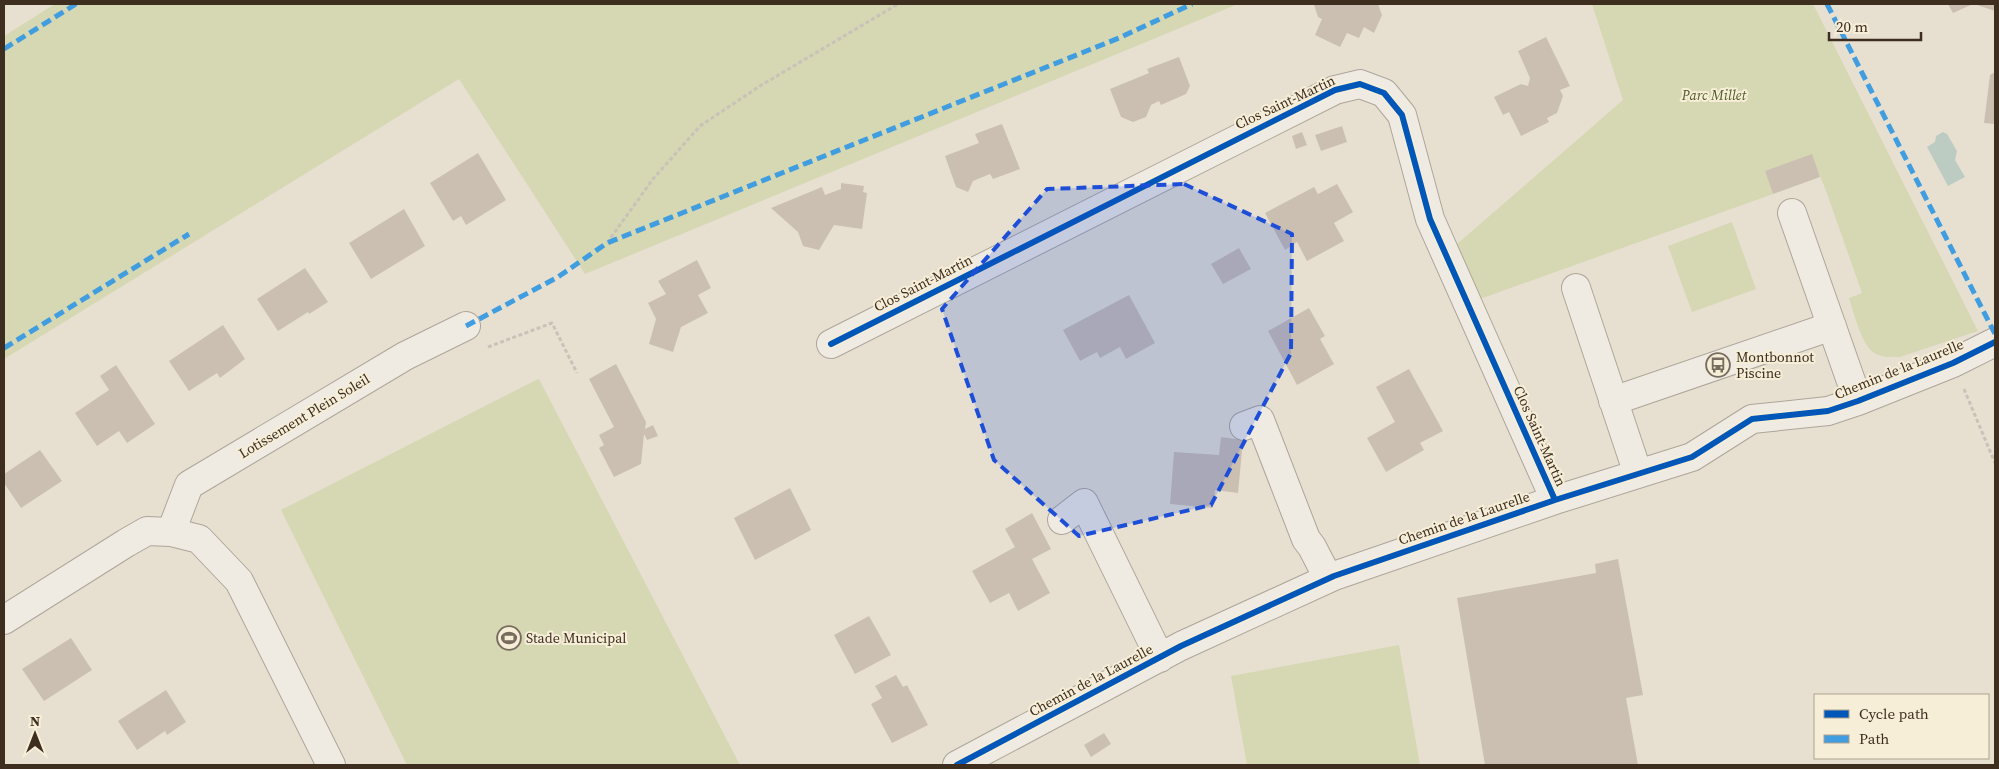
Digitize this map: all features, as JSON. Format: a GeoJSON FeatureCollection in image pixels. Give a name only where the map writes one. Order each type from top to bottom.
{"type":"FeatureCollection","features":[{"type":"Feature","properties":{"kind":"street","name":"Clos Saint-Martin"},"geometry":{"type":"LineString","coordinates":[[830,344],[1335,90],[1360,84],[1384,94],[1402,115],[1430,219],[1555,500]]}},
{"type":"Feature","properties":{"kind":"street"},"geometry":{"type":"LineString","coordinates":[[1792,213],[1858,401]]}},
{"type":"Feature","properties":{"kind":"street"},"geometry":{"type":"LineString","coordinates":[[1576,288],[1638,474]]}},
{"type":"Feature","properties":{"kind":"street","name":"Lotissement Plein Soleil"},"geometry":{"type":"LineString","coordinates":[[171,532],[188,485],[405,356],[466,326]]}},
{"type":"Feature","properties":{"kind":"street"},"geometry":{"type":"LineString","coordinates":[[1613,401],[1832,326]]}},
{"type":"Feature","properties":{"kind":"street","name":"Chemin de la Laurelle"},"geometry":{"type":"LineString","coordinates":[[956,765],[1160,658],[1328,578],[1555,500],[1692,456],[1752,419],[1828,411],[1858,401],[1953,363],[1995,342]]}},
{"type":"Feature","properties":{"kind":"street"},"geometry":{"type":"LineString","coordinates":[[1244,426],[1260,420],[1306,539],[1328,578]]}},
{"type":"Feature","properties":{"kind":"street"},"geometry":{"type":"LineString","coordinates":[[1062,520],[1084,503],[1160,658]]}},
{"type":"Feature","properties":{"kind":"street"},"geometry":{"type":"LineString","coordinates":[[4,620],[126,542],[147,531],[171,532],[199,539],[239,582],[331,765]]}},
{"type":"Feature","properties":{"kind":"path"},"geometry":{"type":"LineString","coordinates":[[607,243],[653,180],[700,126],[760,86],[898,4]]}},
{"type":"Feature","properties":{"kind":"path"},"geometry":{"type":"LineString","coordinates":[[482,349],[552,323],[577,372]]}},
{"type":"Feature","properties":{"kind":"path"},"geometry":{"type":"LineString","coordinates":[[1953,363],[1995,464]]}},
{"type":"Feature","properties":{"kind":"highlighted area"},"geometry":{"type":"Polygon","coordinates":[[[1184,184],[1292,234],[1291,353],[1211,505],[1079,536],[994,460],[942,309],[1047,189],[1184,184]]]}},
{"type":"Feature","properties":{"kind":"green space"},"geometry":{"type":"Polygon","coordinates":[[[55,4],[1238,4],[585,274],[459,79],[4,359],[4,36],[55,4]]]}},
{"type":"Feature","properties":{"kind":"green space","name":"Parc Millet"},"geometry":{"type":"Polygon","coordinates":[[[1592,4],[1813,4],[1978,331],[1900,357],[1882,356],[1871,350],[1859,329],[1849,298],[1862,293],[1825,188],[1811,155],[1765,171],[1773,194],[1480,299],[1457,244],[1623,100],[1592,4]]]}},
{"type":"Feature","properties":{"kind":"green space"},"geometry":{"type":"Polygon","coordinates":[[[1732,222],[1756,289],[1692,312],[1668,246],[1732,222]]]}},
{"type":"Feature","properties":{"kind":"green space","name":"Stade Municipal"},"geometry":{"type":"Polygon","coordinates":[[[538,379],[740,765],[407,765],[281,510],[538,379]]]}},
{"type":"Feature","properties":{"kind":"green space"},"geometry":{"type":"Polygon","coordinates":[[[1399,645],[1420,765],[1247,765],[1231,676],[1399,645]]]}},
{"type":"Feature","properties":{"kind":"shaded area"},"geometry":{"type":"Polygon","coordinates":[[[1943,132],[1947,134],[1957,151],[1955,160],[1965,177],[1948,186],[1927,147],[1935,142],[1936,136],[1943,132]]]}},
{"type":"Feature","properties":{"kind":"building"},"geometry":{"type":"Polygon","coordinates":[[[1378,4],[1382,15],[1374,33],[1364,27],[1359,38],[1347,33],[1340,47],[1315,35],[1322,19],[1318,17],[1314,5],[1378,4]]]}},
{"type":"Feature","properties":{"kind":"building"},"geometry":{"type":"Polygon","coordinates":[[[1948,4],[1973,4],[1953,13],[1948,4]]]}},
{"type":"Feature","properties":{"kind":"building"},"geometry":{"type":"Polygon","coordinates":[[[1974,4],[1995,4],[1995,11],[1974,4]]]}},
{"type":"Feature","properties":{"kind":"building"},"geometry":{"type":"Polygon","coordinates":[[[1546,37],[1570,86],[1560,90],[1563,96],[1557,113],[1547,118],[1549,122],[1521,136],[1509,112],[1503,115],[1494,97],[1521,84],[1528,86],[1530,78],[1518,51],[1546,37]]]}},
{"type":"Feature","properties":{"kind":"building"},"geometry":{"type":"Polygon","coordinates":[[[1179,57],[1190,86],[1186,94],[1161,105],[1159,101],[1151,105],[1146,117],[1133,122],[1121,117],[1110,89],[1149,73],[1147,69],[1179,57]]]}},
{"type":"Feature","properties":{"kind":"building"},"geometry":{"type":"Polygon","coordinates":[[[1995,72],[1995,124],[1984,123],[1990,75],[1995,72]]]}},
{"type":"Feature","properties":{"kind":"building"},"geometry":{"type":"Polygon","coordinates":[[[1002,124],[1020,169],[993,179],[990,174],[973,181],[968,192],[956,187],[945,156],[979,143],[975,134],[1002,124]]]}},
{"type":"Feature","properties":{"kind":"building"},"geometry":{"type":"Polygon","coordinates":[[[1342,126],[1347,142],[1321,151],[1315,135],[1342,126]]]}},
{"type":"Feature","properties":{"kind":"building"},"geometry":{"type":"Polygon","coordinates":[[[1302,132],[1307,145],[1296,149],[1292,136],[1302,132]]]}},
{"type":"Feature","properties":{"kind":"building"},"geometry":{"type":"Polygon","coordinates":[[[478,153],[506,200],[466,225],[461,216],[453,221],[430,183],[478,153]]]}},
{"type":"Feature","properties":{"kind":"building"},"geometry":{"type":"Polygon","coordinates":[[[1812,154],[1820,177],[1773,194],[1765,171],[1812,154]]]}},
{"type":"Feature","properties":{"kind":"building"},"geometry":{"type":"Polygon","coordinates":[[[841,183],[864,186],[863,192],[867,193],[862,229],[834,225],[819,250],[803,246],[798,232],[771,208],[822,187],[825,195],[841,189],[841,183]]]}},
{"type":"Feature","properties":{"kind":"building"},"geometry":{"type":"Polygon","coordinates":[[[1337,184],[1353,212],[1334,223],[1344,241],[1307,261],[1297,242],[1285,250],[1265,213],[1314,187],[1318,194],[1337,184]]]}},
{"type":"Feature","properties":{"kind":"building"},"geometry":{"type":"Polygon","coordinates":[[[404,209],[425,246],[371,279],[349,243],[404,209]]]}},
{"type":"Feature","properties":{"kind":"building"},"geometry":{"type":"Polygon","coordinates":[[[1239,248],[1251,269],[1223,284],[1211,264],[1239,248]]]}},
{"type":"Feature","properties":{"kind":"building"},"geometry":{"type":"Polygon","coordinates":[[[697,260],[711,288],[698,295],[708,313],[681,327],[673,352],[649,344],[656,319],[648,303],[666,294],[658,281],[697,260]]]}},
{"type":"Feature","properties":{"kind":"building"},"geometry":{"type":"Polygon","coordinates":[[[305,268],[328,302],[278,331],[257,299],[305,268]]]}},
{"type":"Feature","properties":{"kind":"building"},"geometry":{"type":"Polygon","coordinates":[[[1129,295],[1155,343],[1126,359],[1120,347],[1100,358],[1097,352],[1080,361],[1063,330],[1129,295]]]}},
{"type":"Feature","properties":{"kind":"building"},"geometry":{"type":"Polygon","coordinates":[[[1309,308],[1325,336],[1320,339],[1334,364],[1297,385],[1268,331],[1309,308]]]}},
{"type":"Feature","properties":{"kind":"building"},"geometry":{"type":"Polygon","coordinates":[[[223,325],[245,359],[220,378],[217,373],[189,391],[169,361],[223,325]]]}},
{"type":"Feature","properties":{"kind":"building"},"geometry":{"type":"Polygon","coordinates":[[[616,364],[646,422],[645,429],[653,425],[658,436],[647,440],[644,434],[641,464],[614,477],[599,448],[604,445],[599,435],[614,427],[589,379],[616,364]]]}},
{"type":"Feature","properties":{"kind":"building"},"geometry":{"type":"Polygon","coordinates":[[[116,365],[155,424],[127,443],[119,431],[97,446],[75,413],[109,390],[100,376],[116,365]]]}},
{"type":"Feature","properties":{"kind":"building"},"geometry":{"type":"Polygon","coordinates":[[[1409,369],[1443,431],[1420,443],[1424,450],[1386,472],[1367,438],[1395,422],[1376,387],[1409,369]]]}},
{"type":"Feature","properties":{"kind":"building"},"geometry":{"type":"Polygon","coordinates":[[[1221,437],[1243,440],[1238,493],[1215,490],[1213,508],[1170,504],[1174,452],[1219,455],[1221,437]]]}},
{"type":"Feature","properties":{"kind":"building"},"geometry":{"type":"Polygon","coordinates":[[[40,450],[62,481],[21,508],[4,483],[4,474],[40,450]]]}},
{"type":"Feature","properties":{"kind":"building"},"geometry":{"type":"Polygon","coordinates":[[[790,488],[811,530],[755,560],[734,518],[790,488]]]}},
{"type":"Feature","properties":{"kind":"building"},"geometry":{"type":"Polygon","coordinates":[[[1032,513],[1051,549],[1032,559],[1050,593],[1018,611],[1009,593],[990,603],[972,571],[1015,547],[1005,529],[1032,513]]]}},
{"type":"Feature","properties":{"kind":"building"},"geometry":{"type":"Polygon","coordinates":[[[1618,559],[1643,695],[1626,698],[1638,765],[1485,765],[1457,598],[1596,573],[1595,564],[1618,559]]]}},
{"type":"Feature","properties":{"kind":"building"},"geometry":{"type":"Polygon","coordinates":[[[869,616],[891,655],[855,674],[834,635],[869,616]]]}},
{"type":"Feature","properties":{"kind":"building"},"geometry":{"type":"Polygon","coordinates":[[[71,638],[92,670],[44,701],[22,669],[71,638]]]}},
{"type":"Feature","properties":{"kind":"building"},"geometry":{"type":"Polygon","coordinates":[[[896,675],[903,687],[907,685],[928,725],[892,743],[871,704],[882,698],[875,686],[896,675]]]}},
{"type":"Feature","properties":{"kind":"building"},"geometry":{"type":"Polygon","coordinates":[[[166,690],[186,722],[167,735],[165,731],[137,750],[118,721],[166,690]]]}},
{"type":"Feature","properties":{"kind":"building"},"geometry":{"type":"Polygon","coordinates":[[[1104,733],[1111,744],[1091,757],[1084,745],[1104,733]]]}},
{"type":"Feature","properties":{"kind":"marked path"},"geometry":{"type":"LineString","coordinates":[[4,49],[76,4]]}},
{"type":"Feature","properties":{"kind":"marked path"},"geometry":{"type":"LineString","coordinates":[[466,326],[558,277],[607,243],[1119,38],[1192,4]]}},
{"type":"Feature","properties":{"kind":"marked path"},"geometry":{"type":"LineString","coordinates":[[1827,4],[1995,334]]}},
{"type":"Feature","properties":{"kind":"marked path"},"geometry":{"type":"LineString","coordinates":[[4,348],[189,234]]}},
{"type":"Feature","properties":{"kind":"cycle path"},"geometry":{"type":"LineString","coordinates":[[831,344],[1335,90],[1360,84],[1384,93],[1402,115],[1430,219],[1555,500]]}},
{"type":"Feature","properties":{"kind":"cycle path"},"geometry":{"type":"LineString","coordinates":[[957,765],[1181,646],[1334,576],[1555,500],[1692,457],[1752,419],[1828,411],[1858,401],[1953,363],[1995,342]]}},
{"type":"Feature","properties":{"kind":"place","name":"Montbonnot Piscine"},"geometry":{"type":"Point","coordinates":[1718,365]}},
{"type":"Feature","properties":{"kind":"place","name":"Stade Municipal"},"geometry":{"type":"Point","coordinates":[509,638]}}]}
